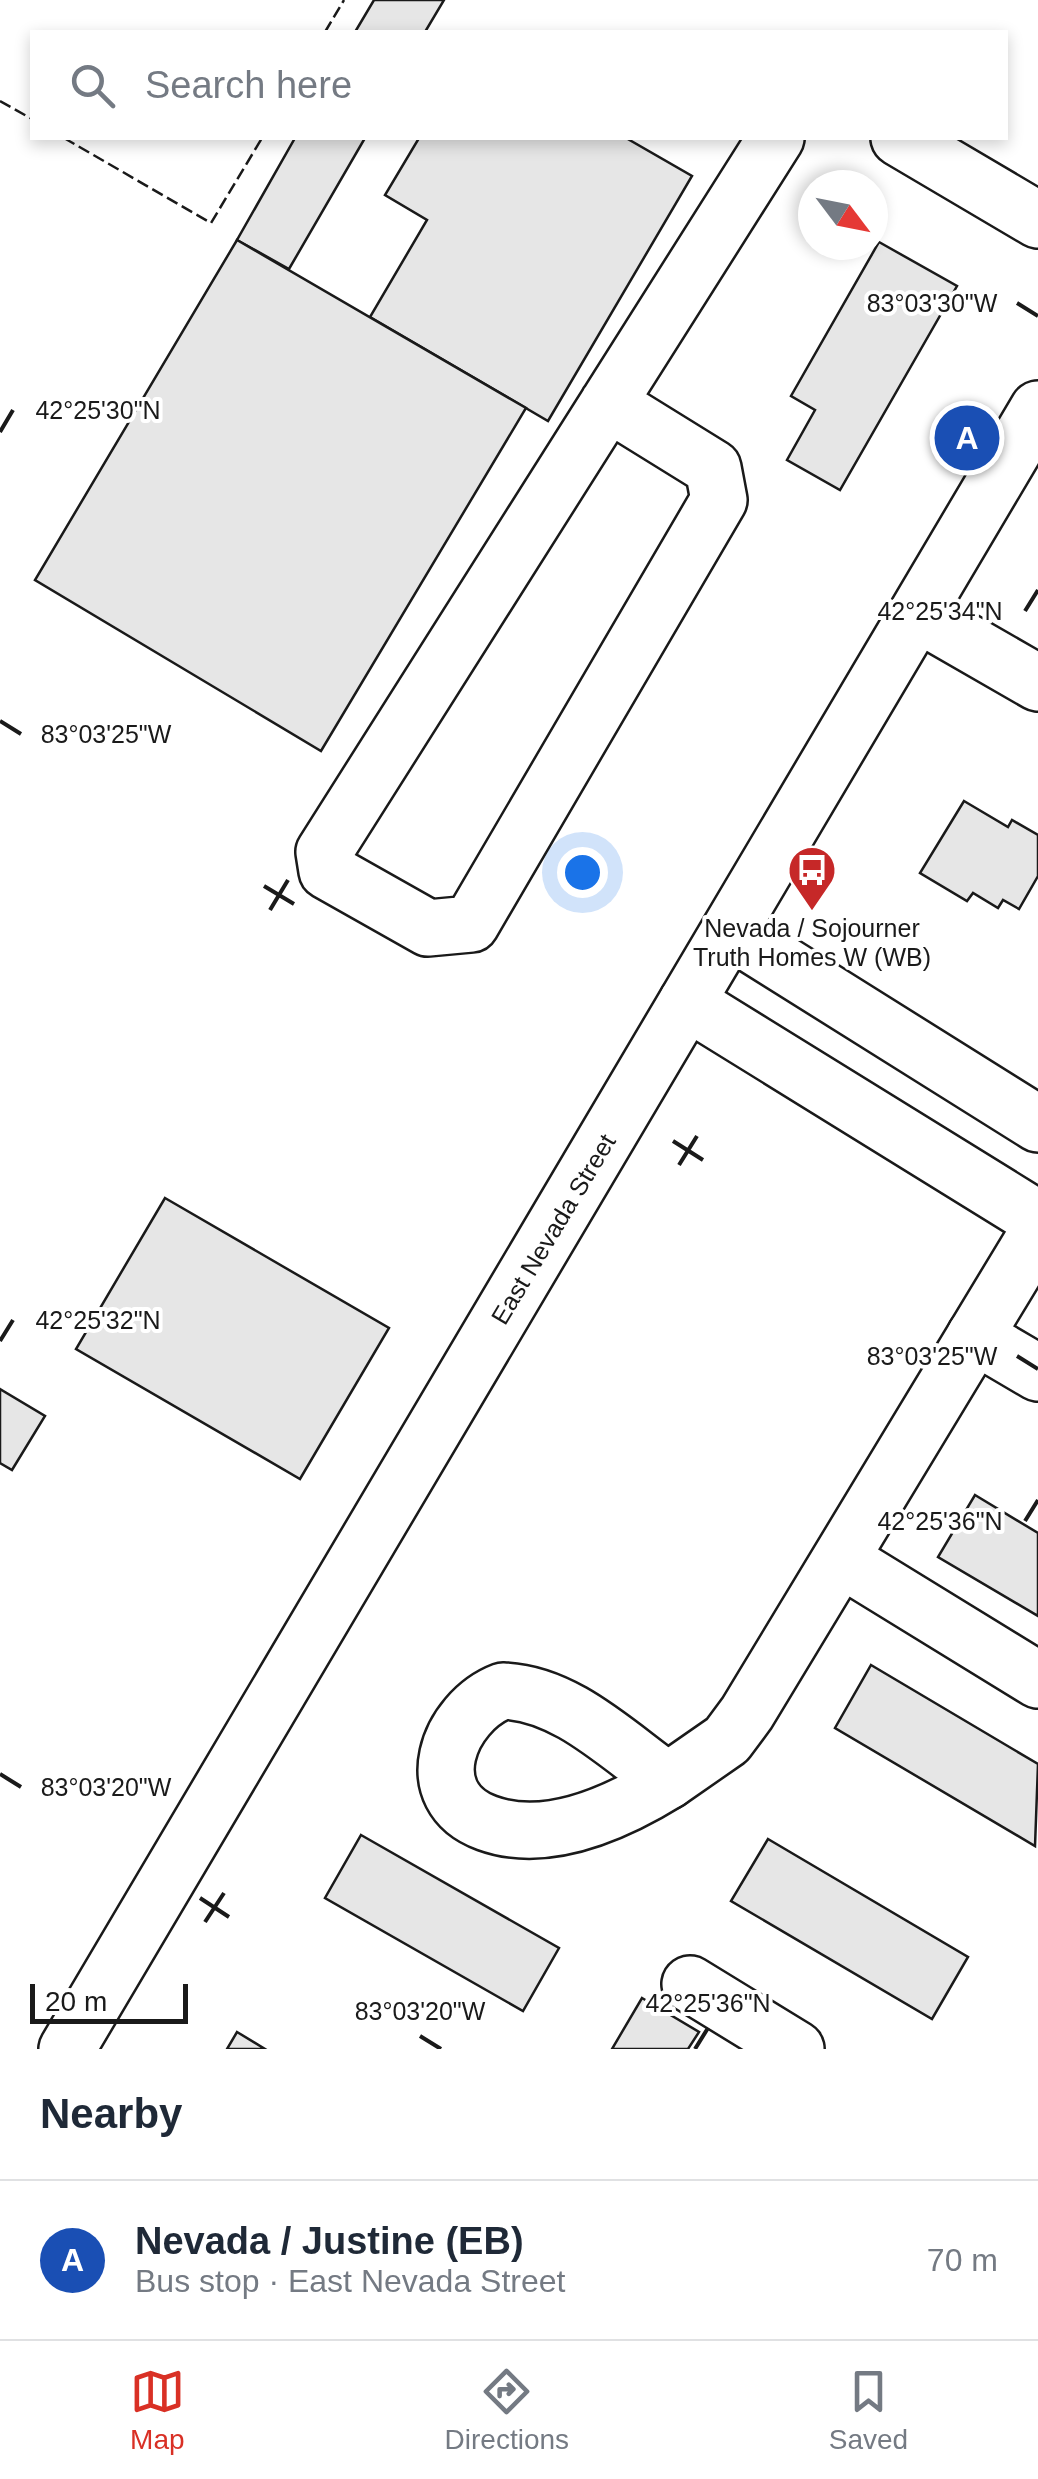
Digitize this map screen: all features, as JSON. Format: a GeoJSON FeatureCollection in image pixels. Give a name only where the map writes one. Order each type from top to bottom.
{"type":"FeatureCollection","features":[{"type":"Feature","properties":{"kind":"street"},"geometry":{"type":"LineString","coordinates":[[608,403],[713,468],[720,500],[471,924],[428,928],[327,871],[324,852],[608,403],[775,140]]}},
{"type":"Feature","properties":{"kind":"street"},"geometry":{"type":"LineString","coordinates":[[902,140],[1038,220]]}},
{"type":"Feature","properties":{"kind":"street","name":"East Nevada Street"},"geometry":{"type":"LineString","coordinates":[[66,2049],[1038,408]]}},
{"type":"Feature","properties":{"kind":"street"},"geometry":{"type":"LineString","coordinates":[[918,614],[1038,683]]}},
{"type":"Feature","properties":{"kind":"street"},"geometry":{"type":"LineString","coordinates":[[730,931],[1038,1124]]}},
{"type":"Feature","properties":{"kind":"street"},"geometry":{"type":"LineString","coordinates":[[688,1002],[1038,1219]]}},
{"type":"Feature","properties":{"kind":"street"},"geometry":{"type":"LineString","coordinates":[[668,1781],[728,1740],[1038,1232]]}},
{"type":"Feature","properties":{"kind":"street"},"geometry":{"type":"LineString","coordinates":[[975,1336],[1038,1374]]}},
{"type":"Feature","properties":{"kind":"street"},"geometry":{"type":"LineString","coordinates":[[840,1559],[1038,1680]]}},
{"type":"Feature","properties":{"kind":"street"},"geometry":{"type":"LineString","coordinates":[[690,1984],[791,2048]]}},
{"type":"Feature","properties":{"kind":"building"},"geometry":{"type":"Polygon","coordinates":[[[374,0],[444,0],[426,30],[356,30],[374,0]]]}},
{"type":"Feature","properties":{"kind":"building"},"geometry":{"type":"Polygon","coordinates":[[[294,140],[364,140],[289,269],[237,240],[294,140]]]}},
{"type":"Feature","properties":{"kind":"building"},"geometry":{"type":"Polygon","coordinates":[[[418,140],[629,140],[692,176],[548,421],[370,317],[427,220],[385,195],[418,140]]]}},
{"type":"Feature","properties":{"kind":"building"},"geometry":{"type":"Polygon","coordinates":[[[237,240],[526,408],[321,751],[35,580],[237,240]]]}},
{"type":"Feature","properties":{"kind":"building"},"geometry":{"type":"Polygon","coordinates":[[[888,247],[957,286],[840,490],[787,460],[815,410],[791,396],[869,260],[888,260],[888,247]]]}},
{"type":"Feature","properties":{"kind":"building"},"geometry":{"type":"Polygon","coordinates":[[[964,801],[1008,827],[1012,820],[1038,835],[1038,876],[1019,909],[1003,900],[998,908],[973,893],[967,901],[920,873],[964,801]]]}},
{"type":"Feature","properties":{"kind":"building"},"geometry":{"type":"Polygon","coordinates":[[[165,1198],[389,1328],[300,1479],[76,1349],[165,1198]]]}},
{"type":"Feature","properties":{"kind":"building"},"geometry":{"type":"Polygon","coordinates":[[[0,1389],[45,1416],[12,1470],[0,1463],[0,1389]]]}},
{"type":"Feature","properties":{"kind":"building"},"geometry":{"type":"Polygon","coordinates":[[[975,1495],[1038,1533],[1038,1616],[938,1557],[975,1495]]]}},
{"type":"Feature","properties":{"kind":"building"},"geometry":{"type":"Polygon","coordinates":[[[871,1665],[1038,1764],[1035,1846],[835,1728],[871,1665]]]}},
{"type":"Feature","properties":{"kind":"building"},"geometry":{"type":"Polygon","coordinates":[[[361,1835],[559,1948],[523,2011],[325,1898],[361,1835]]]}},
{"type":"Feature","properties":{"kind":"building"},"geometry":{"type":"Polygon","coordinates":[[[768,1839],[968,1957],[932,2019],[731,1901],[768,1839]]]}},
{"type":"Feature","properties":{"kind":"building"},"geometry":{"type":"Polygon","coordinates":[[[642,1998],[699,2032],[688,2049],[612,2049],[642,1998]]]}},
{"type":"Feature","properties":{"kind":"building"},"geometry":{"type":"Polygon","coordinates":[[[237,2032],[265,2049],[227,2049],[237,2032]]]}},
{"type":"Feature","properties":{"kind":"fence"},"geometry":{"type":"LineString","coordinates":[[326,30],[344,0]]}},
{"type":"Feature","properties":{"kind":"fence"},"geometry":{"type":"LineString","coordinates":[[0,101],[30,118]]}},
{"type":"Feature","properties":{"kind":"fence"},"geometry":{"type":"LineString","coordinates":[[67,140],[211,223],[261,140]]}},
{"type":"Feature","properties":{"kind":"place","name":"Nevada / Justine (EB)"},"geometry":{"type":"Point","coordinates":[967,438]}},
{"type":"Feature","properties":{"kind":"place","name":"Nevada / Sojourner Truth Homes W (WB)"},"geometry":{"type":"Point","coordinates":[812,912]}}]}
